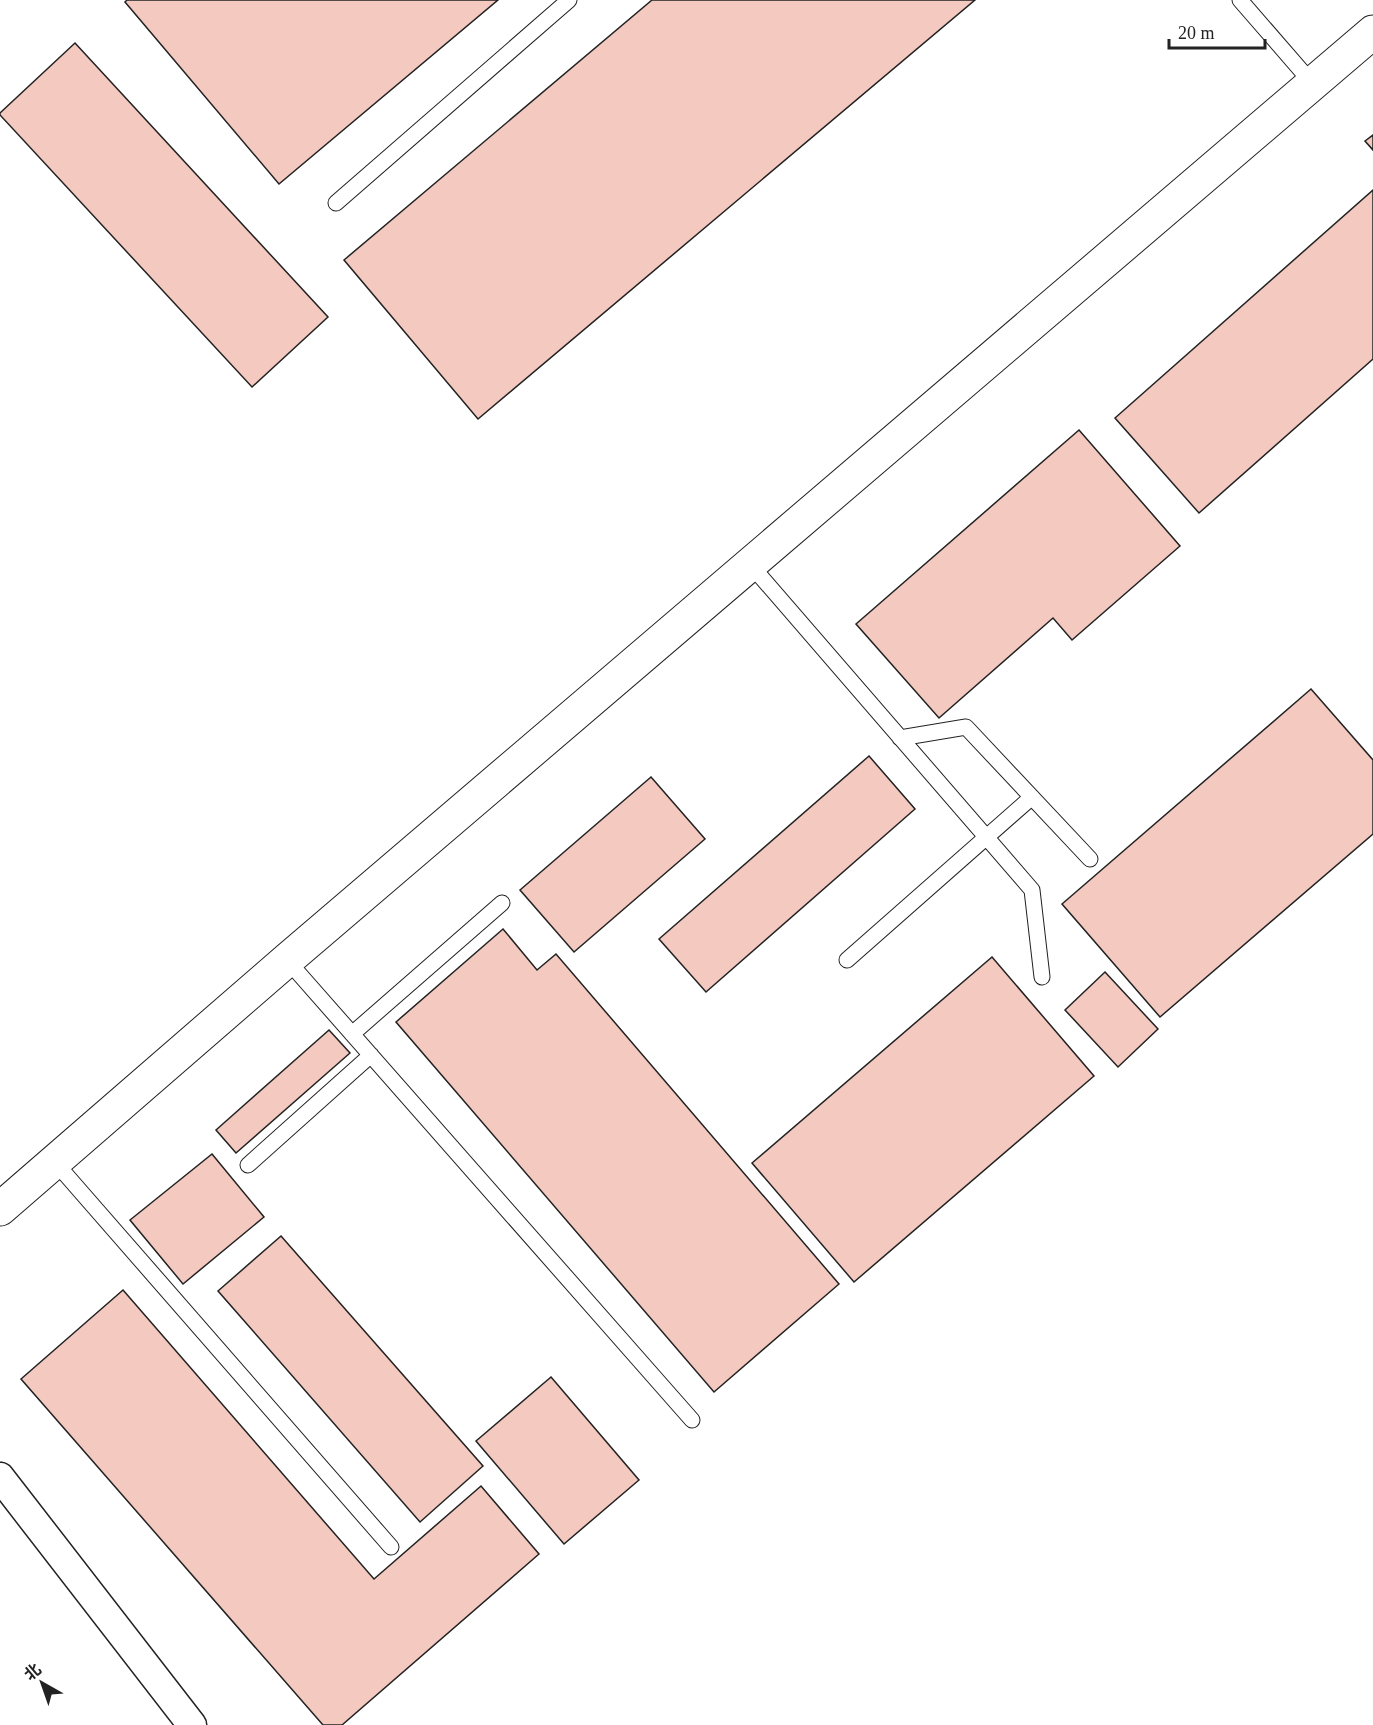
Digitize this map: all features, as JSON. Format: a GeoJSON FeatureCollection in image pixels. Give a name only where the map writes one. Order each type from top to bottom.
{"type":"FeatureCollection","features":[{"type":"Feature","properties":{"kind":"street"},"geometry":{"type":"LineString","coordinates":[[0,1209],[287,960],[1373,32]]}},
{"type":"Feature","properties":{"kind":"street"},"geometry":{"type":"LineString","coordinates":[[0,1477],[192,1725]]}},
{"type":"Feature","properties":{"kind":"lane"},"geometry":{"type":"LineString","coordinates":[[336,203],[569,0]]}},
{"type":"Feature","properties":{"kind":"lane"},"geometry":{"type":"LineString","coordinates":[[1240,0],[1312,83]]}},
{"type":"Feature","properties":{"kind":"lane"},"geometry":{"type":"LineString","coordinates":[[750,564],[1032,890],[1042,977]]}},
{"type":"Feature","properties":{"kind":"lane"},"geometry":{"type":"LineString","coordinates":[[900,738],[966,727],[1090,859]]}},
{"type":"Feature","properties":{"kind":"lane"},"geometry":{"type":"LineString","coordinates":[[847,960],[1032,797]]}},
{"type":"Feature","properties":{"kind":"lane"},"geometry":{"type":"LineString","coordinates":[[352,1034],[502,903]]}},
{"type":"Feature","properties":{"kind":"lane"},"geometry":{"type":"LineString","coordinates":[[287,960],[692,1420]]}},
{"type":"Feature","properties":{"kind":"lane"},"geometry":{"type":"LineString","coordinates":[[248,1165],[370,1055]]}},
{"type":"Feature","properties":{"kind":"lane"},"geometry":{"type":"LineString","coordinates":[[54,1161],[391,1547]]}},
{"type":"Feature","properties":{"kind":"building"},"geometry":{"type":"Polygon","coordinates":[[[127,0],[498,0],[279,184],[125,2],[127,0]]]}},
{"type":"Feature","properties":{"kind":"building"},"geometry":{"type":"Polygon","coordinates":[[[652,0],[975,0],[478,419],[344,260],[652,0]]]}},
{"type":"Feature","properties":{"kind":"building"},"geometry":{"type":"Polygon","coordinates":[[[75,43],[328,317],[252,387],[0,115],[75,43]]]}},
{"type":"Feature","properties":{"kind":"building"},"geometry":{"type":"Polygon","coordinates":[[[1373,135],[1373,150],[1365,141],[1373,135]]]}},
{"type":"Feature","properties":{"kind":"building"},"geometry":{"type":"Polygon","coordinates":[[[1373,190],[1373,359],[1199,513],[1115,418],[1373,190]]]}},
{"type":"Feature","properties":{"kind":"building"},"geometry":{"type":"Polygon","coordinates":[[[1079,430],[1180,546],[1072,640],[1053,618],[939,718],[856,624],[1079,430]]]}},
{"type":"Feature","properties":{"kind":"building"},"geometry":{"type":"Polygon","coordinates":[[[1311,689],[1373,760],[1373,834],[1160,1017],[1062,904],[1311,689]]]}},
{"type":"Feature","properties":{"kind":"building"},"geometry":{"type":"Polygon","coordinates":[[[869,756],[915,809],[706,992],[659,939],[869,756]]]}},
{"type":"Feature","properties":{"kind":"building"},"geometry":{"type":"Polygon","coordinates":[[[651,777],[705,839],[574,952],[520,890],[651,777]]]}},
{"type":"Feature","properties":{"kind":"building"},"geometry":{"type":"Polygon","coordinates":[[[503,929],[537,970],[556,954],[839,1284],[714,1392],[396,1022],[503,929]]]}},
{"type":"Feature","properties":{"kind":"building"},"geometry":{"type":"Polygon","coordinates":[[[992,957],[1094,1076],[854,1282],[752,1163],[992,957]]]}},
{"type":"Feature","properties":{"kind":"building"},"geometry":{"type":"Polygon","coordinates":[[[1105,972],[1158,1029],[1118,1067],[1065,1010],[1105,972]]]}},
{"type":"Feature","properties":{"kind":"building"},"geometry":{"type":"Polygon","coordinates":[[[329,1030],[350,1053],[236,1153],[216,1130],[329,1030]]]}},
{"type":"Feature","properties":{"kind":"building"},"geometry":{"type":"Polygon","coordinates":[[[212,1154],[264,1217],[183,1284],[130,1220],[212,1154]]]}},
{"type":"Feature","properties":{"kind":"building"},"geometry":{"type":"Polygon","coordinates":[[[281,1236],[483,1466],[420,1522],[218,1291],[281,1236]]]}},
{"type":"Feature","properties":{"kind":"building"},"geometry":{"type":"Polygon","coordinates":[[[123,1290],[374,1579],[481,1486],[539,1554],[342,1725],[323,1725],[21,1379],[123,1290]]]}},
{"type":"Feature","properties":{"kind":"building"},"geometry":{"type":"Polygon","coordinates":[[[551,1377],[639,1480],[564,1544],[476,1441],[551,1377]]]}}]}
